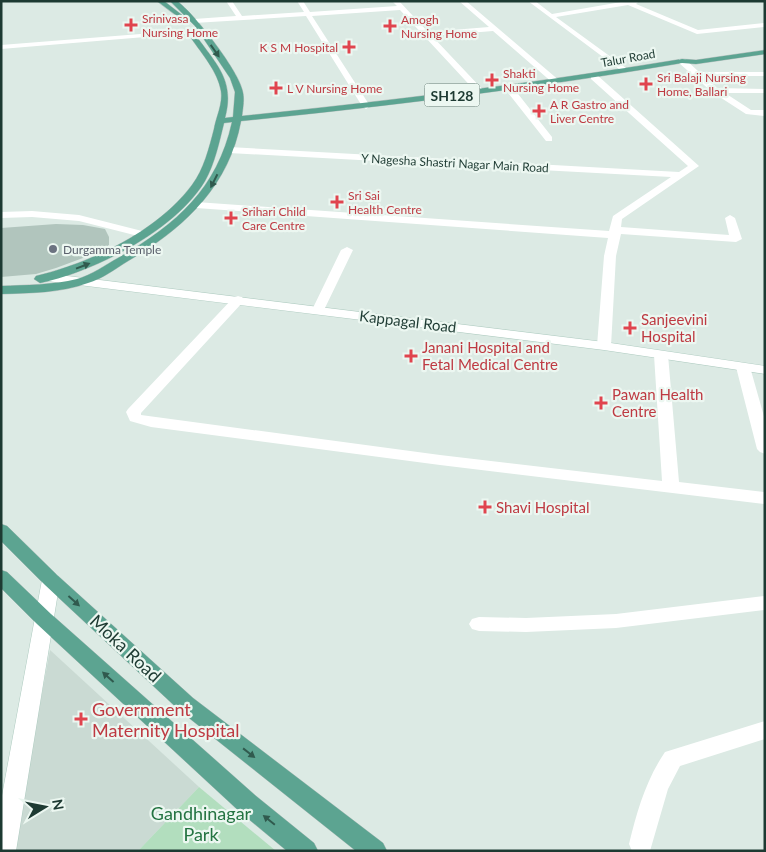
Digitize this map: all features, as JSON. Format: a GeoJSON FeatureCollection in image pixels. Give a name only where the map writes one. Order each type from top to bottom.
{"type":"FeatureCollection","features":[{"type":"Feature","properties":{"kind":"main road"},"geometry":{"type":"LineString","coordinates":[[1,282],[51,278],[100,259],[166,218],[196,187],[214,149],[226,100],[224,87],[180,16],[160,1]]}},
{"type":"Feature","properties":{"kind":"main road"},"geometry":{"type":"LineString","coordinates":[[1,290],[44,288],[82,282],[172,230],[207,194],[229,150],[237,120],[238,88],[230,73],[194,21],[183,8],[173,1]]}},
{"type":"Feature","properties":{"kind":"main road","name":"Talur Road"},"geometry":{"type":"LineString","coordinates":[[682,61],[691,57],[765,47]]}},
{"type":"Feature","properties":{"kind":"main road","name":"Talur Road"},"geometry":{"type":"LineString","coordinates":[[220,121],[366,106],[557,82],[682,61],[696,62],[765,52]]}},
{"type":"Feature","properties":{"kind":"main road","name":"Moka Road"},"geometry":{"type":"LineString","coordinates":[[1,530],[51,580],[186,704],[375,851]]}},
{"type":"Feature","properties":{"kind":"main road","name":"Moka Road"},"geometry":{"type":"LineString","coordinates":[[1,577],[44,619],[248,804],[306,851]]}},
{"type":"Feature","properties":{"kind":"street"},"geometry":{"type":"LineString","coordinates":[[229,1],[240,18]]}},
{"type":"Feature","properties":{"kind":"street"},"geometry":{"type":"LineString","coordinates":[[300,1],[366,106]]}},
{"type":"Feature","properties":{"kind":"street"},"geometry":{"type":"LineString","coordinates":[[395,1],[480,91]]}},
{"type":"Feature","properties":{"kind":"street"},"geometry":{"type":"LineString","coordinates":[[462,1],[557,82]]}},
{"type":"Feature","properties":{"kind":"street"},"geometry":{"type":"LineString","coordinates":[[531,1],[623,70]]}},
{"type":"Feature","properties":{"kind":"street"},"geometry":{"type":"LineString","coordinates":[[550,16],[640,1]]}},
{"type":"Feature","properties":{"kind":"street"},"geometry":{"type":"LineString","coordinates":[[628,4],[697,32],[765,25]]}},
{"type":"Feature","properties":{"kind":"street"},"geometry":{"type":"LineString","coordinates":[[194,21],[402,8]]}},
{"type":"Feature","properties":{"kind":"street"},"geometry":{"type":"LineString","coordinates":[[426,34],[494,29]]}},
{"type":"Feature","properties":{"kind":"street"},"geometry":{"type":"LineString","coordinates":[[1,47],[191,32]]}},
{"type":"Feature","properties":{"kind":"street"},"geometry":{"type":"LineString","coordinates":[[682,61],[715,90],[749,112],[762,115]]}},
{"type":"Feature","properties":{"kind":"street"},"geometry":{"type":"LineString","coordinates":[[697,74],[765,74]]}},
{"type":"Feature","properties":{"kind":"street"},"geometry":{"type":"LineString","coordinates":[[594,77],[694,166],[617,218],[616,232],[610,256],[604,346]]}},
{"type":"Feature","properties":{"kind":"street"},"geometry":{"type":"LineString","coordinates":[[508,87],[548,139]]}},
{"type":"Feature","properties":{"kind":"street"},"geometry":{"type":"LineString","coordinates":[[715,90],[765,90]]}},
{"type":"Feature","properties":{"kind":"street","name":"Y Nagesha Shastri Nagar Main Road"},"geometry":{"type":"LineString","coordinates":[[229,150],[680,175]]}},
{"type":"Feature","properties":{"kind":"street"},"geometry":{"type":"LineString","coordinates":[[196,205],[736,238],[730,218]]}},
{"type":"Feature","properties":{"kind":"street"},"geometry":{"type":"LineString","coordinates":[[1,215],[32,214],[80,218],[142,234]]}},
{"type":"Feature","properties":{"kind":"street"},"geometry":{"type":"LineString","coordinates":[[318,310],[347,250]]}},
{"type":"Feature","properties":{"kind":"street","name":"Kappagal Road"},"geometry":{"type":"LineString","coordinates":[[51,278],[604,346],[765,370]]}},
{"type":"Feature","properties":{"kind":"street"},"geometry":{"type":"LineString","coordinates":[[238,300],[132,412],[135,418],[151,422],[421,458],[765,498]]}},
{"type":"Feature","properties":{"kind":"street"},"geometry":{"type":"LineString","coordinates":[[661,355],[671,488]]}},
{"type":"Feature","properties":{"kind":"street"},"geometry":{"type":"LineString","coordinates":[[743,367],[765,448]]}},
{"type":"Feature","properties":{"kind":"street"},"geometry":{"type":"LineString","coordinates":[[4,851],[51,580]]}},
{"type":"Feature","properties":{"kind":"street"},"geometry":{"type":"LineString","coordinates":[[479,624],[570,624],[616,621],[765,603]]}},
{"type":"Feature","properties":{"kind":"street"},"geometry":{"type":"LineString","coordinates":[[641,844],[652,797],[664,772],[673,759],[765,730]]}},
{"type":"Feature","properties":{"kind":"shaded area","name":"Government Maternity Hospital"},"geometry":{"type":"Polygon","coordinates":[[[50,650],[199,787],[138,851],[13,851],[50,650]]]}},
{"type":"Feature","properties":{"kind":"green space","name":"Gandhinagar Park"},"geometry":{"type":"Polygon","coordinates":[[[199,787],[276,851],[138,851],[199,787]]]}},
{"type":"Feature","properties":{"kind":"building","name":"Durgamma Temple"},"geometry":{"type":"Polygon","coordinates":[[[56,224],[83,225],[105,229],[109,237],[109,245],[99,252],[36,274],[1,277],[1,228],[56,224]]]}},
{"type":"Feature","properties":{"kind":"place","name":"Srinivasa Nursing Home"},"geometry":{"type":"Point","coordinates":[131,25]}},
{"type":"Feature","properties":{"kind":"place","name":"Amogh Nursing Home"},"geometry":{"type":"Point","coordinates":[390,26]}},
{"type":"Feature","properties":{"kind":"place","name":"K S M Hospital"},"geometry":{"type":"Point","coordinates":[349,47]}},
{"type":"Feature","properties":{"kind":"place","name":"Shakti Nursing Home"},"geometry":{"type":"Point","coordinates":[492,80]}},
{"type":"Feature","properties":{"kind":"place","name":"Sri Balaji Nursing Home, Ballari"},"geometry":{"type":"Point","coordinates":[646,84]}},
{"type":"Feature","properties":{"kind":"place","name":"L V Nursing Home"},"geometry":{"type":"Point","coordinates":[276,88]}},
{"type":"Feature","properties":{"kind":"place","name":"A R Gastro and Liver Centre"},"geometry":{"type":"Point","coordinates":[539,111]}},
{"type":"Feature","properties":{"kind":"place","name":"Sri Sai Health Centre"},"geometry":{"type":"Point","coordinates":[337,202]}},
{"type":"Feature","properties":{"kind":"place","name":"Srihari Child Care Centre"},"geometry":{"type":"Point","coordinates":[231,218]}},
{"type":"Feature","properties":{"kind":"place","name":"Durgamma Temple"},"geometry":{"type":"Point","coordinates":[53,249]}},
{"type":"Feature","properties":{"kind":"place","name":"Sanjeevini Hospital"},"geometry":{"type":"Point","coordinates":[630,328]}},
{"type":"Feature","properties":{"kind":"place","name":"Janani Hospital and Fetal Medical Centre"},"geometry":{"type":"Point","coordinates":[411,356]}},
{"type":"Feature","properties":{"kind":"place","name":"Pawan Health Centre"},"geometry":{"type":"Point","coordinates":[601,403]}},
{"type":"Feature","properties":{"kind":"place","name":"Shavi Hospital"},"geometry":{"type":"Point","coordinates":[485,507]}},
{"type":"Feature","properties":{"kind":"place","name":"Government Maternity Hospital"},"geometry":{"type":"Point","coordinates":[81,719]}}]}
